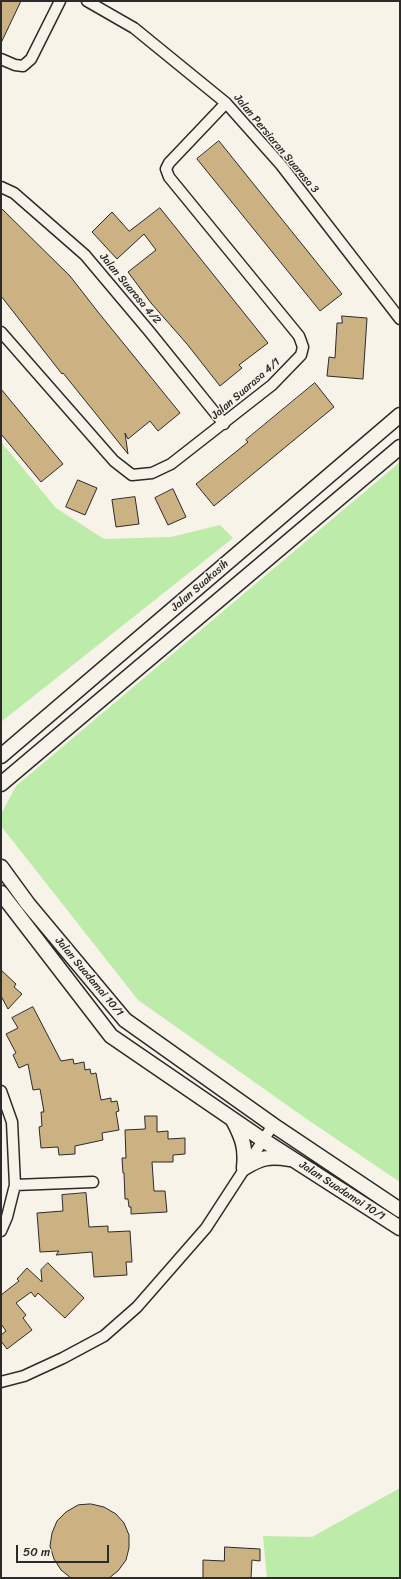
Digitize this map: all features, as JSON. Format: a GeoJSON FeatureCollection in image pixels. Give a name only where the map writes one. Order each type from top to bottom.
{"type":"FeatureCollection","features":[{"type":"Feature","properties":{"kind":"street"},"geometry":{"type":"LineString","coordinates":[[1,59],[23,66],[32,59],[60,1]]}},
{"type":"Feature","properties":{"kind":"street","name":"Jalan Persiaran Suarasa 3"},"geometry":{"type":"LineString","coordinates":[[86,1],[134,28],[226,103],[281,165],[400,319]]}},
{"type":"Feature","properties":{"kind":"street","name":"Jalan Suarasa 4/1"},"geometry":{"type":"LineString","coordinates":[[1,332],[114,461],[132,475],[152,473],[171,464],[272,385],[302,355],[303,347],[299,336],[169,177],[166,169],[169,163],[226,103]]}},
{"type":"Feature","properties":{"kind":"street","name":"Jalan Suarasa 4/2"},"geometry":{"type":"LineString","coordinates":[[1,187],[14,193],[85,255],[224,424]]}},
{"type":"Feature","properties":{"kind":"street","name":"Jalan Suakasih"},"geometry":{"type":"LineString","coordinates":[[1,756],[400,415]]}},
{"type":"Feature","properties":{"kind":"street","name":"Jalan Suakasih"},"geometry":{"type":"LineString","coordinates":[[1,784],[400,448]]}},
{"type":"Feature","properties":{"kind":"street","name":"Jalan Suadamai 10/1"},"geometry":{"type":"LineString","coordinates":[[1,866],[28,904],[125,1020],[273,1125],[400,1210]]}},
{"type":"Feature","properties":{"kind":"street","name":"Jalan Suadamai 10/1"},"geometry":{"type":"LineString","coordinates":[[1,893],[110,1036],[263,1140],[400,1228]]}},
{"type":"Feature","properties":{"kind":"street"},"geometry":{"type":"LineString","coordinates":[[1,1091],[12,1122],[15,1186],[7,1217],[1,1231]]}},
{"type":"Feature","properties":{"kind":"street"},"geometry":{"type":"LineString","coordinates":[[233,1120],[243,1138],[246,1156],[244,1168]]}},
{"type":"Feature","properties":{"kind":"street"},"geometry":{"type":"LineString","coordinates":[[1,1382],[24,1376],[63,1358],[104,1336],[137,1307],[206,1228],[273,1125]]}},
{"type":"Feature","properties":{"kind":"street"},"geometry":{"type":"LineString","coordinates":[[244,1168],[256,1160],[273,1156],[292,1159]]}},
{"type":"Feature","properties":{"kind":"street"},"geometry":{"type":"LineString","coordinates":[[15,1186],[93,1182]]}},
{"type":"Feature","properties":{"kind":"green space"},"geometry":{"type":"Polygon","coordinates":[[[1,442],[56,508],[104,539],[171,537],[220,525],[233,538],[1,722],[1,442]]]}},
{"type":"Feature","properties":{"kind":"green space"},"geometry":{"type":"Polygon","coordinates":[[[400,462],[400,1182],[311,1122],[138,1000],[1,826],[1,814],[16,786],[400,462]]]}},
{"type":"Feature","properties":{"kind":"green space"},"geometry":{"type":"Polygon","coordinates":[[[400,1488],[400,1578],[267,1578],[263,1536],[312,1537],[400,1488]]]}},
{"type":"Feature","properties":{"kind":"building"},"geometry":{"type":"Polygon","coordinates":[[[1,1],[21,1],[1,43],[1,1]]]}},
{"type":"Feature","properties":{"kind":"building"},"geometry":{"type":"Polygon","coordinates":[[[219,141],[342,294],[320,311],[197,159],[219,141]]]}},
{"type":"Feature","properties":{"kind":"building"},"geometry":{"type":"Polygon","coordinates":[[[1,208],[70,276],[180,413],[158,431],[150,421],[128,439],[125,433],[128,454],[63,373],[62,374],[1,296],[1,208]]]}},
{"type":"Feature","properties":{"kind":"building"},"geometry":{"type":"Polygon","coordinates":[[[160,208],[268,343],[239,365],[242,368],[220,386],[187,344],[151,303],[128,272],[156,250],[144,234],[117,259],[92,232],[112,212],[129,231],[160,208]]]}},
{"type":"Feature","properties":{"kind":"building"},"geometry":{"type":"Polygon","coordinates":[[[342,316],[367,318],[363,379],[327,376],[329,357],[335,358],[337,323],[342,323],[342,316]]]}},
{"type":"Feature","properties":{"kind":"building"},"geometry":{"type":"Polygon","coordinates":[[[315,383],[334,407],[214,506],[196,484],[248,442],[246,440],[315,383]]]}},
{"type":"Feature","properties":{"kind":"building"},"geometry":{"type":"Polygon","coordinates":[[[1,389],[63,464],[41,482],[1,434],[1,389]]]}},
{"type":"Feature","properties":{"kind":"building"},"geometry":{"type":"Polygon","coordinates":[[[78,480],[97,488],[85,515],[66,507],[78,480]]]}},
{"type":"Feature","properties":{"kind":"building"},"geometry":{"type":"Polygon","coordinates":[[[173,489],[186,517],[168,525],[155,498],[173,489]]]}},
{"type":"Feature","properties":{"kind":"building"},"geometry":{"type":"Polygon","coordinates":[[[135,497],[139,524],[116,527],[112,500],[135,497]]]}},
{"type":"Feature","properties":{"kind":"building"},"geometry":{"type":"Polygon","coordinates":[[[1,970],[16,984],[14,987],[22,994],[8,1009],[1,996],[1,970]]]}},
{"type":"Feature","properties":{"kind":"building"},"geometry":{"type":"Polygon","coordinates":[[[33,1007],[61,1061],[73,1059],[74,1064],[84,1062],[85,1070],[90,1069],[91,1074],[96,1073],[101,1100],[111,1098],[111,1102],[117,1101],[119,1111],[116,1112],[119,1130],[102,1133],[103,1140],[75,1146],[75,1154],[59,1155],[58,1147],[41,1148],[39,1127],[42,1126],[41,1112],[44,1112],[40,1089],[33,1090],[28,1064],[19,1068],[13,1055],[16,1053],[6,1034],[18,1028],[12,1018],[33,1007]]]}},
{"type":"Feature","properties":{"kind":"building"},"geometry":{"type":"Polygon","coordinates":[[[145,1116],[157,1116],[157,1132],[168,1131],[168,1139],[185,1138],[185,1154],[173,1155],[173,1162],[152,1162],[154,1191],[165,1191],[167,1212],[131,1214],[131,1207],[129,1207],[128,1199],[125,1199],[123,1173],[122,1158],[126,1158],[125,1130],[145,1129],[145,1116]]]}},
{"type":"Feature","properties":{"kind":"building"},"geometry":{"type":"Polygon","coordinates":[[[86,1193],[89,1227],[108,1226],[108,1232],[130,1231],[132,1262],[126,1262],[127,1275],[94,1277],[92,1252],[56,1255],[59,1251],[40,1252],[37,1213],[63,1211],[62,1195],[86,1193]]]}},
{"type":"Feature","properties":{"kind":"building"},"geometry":{"type":"Polygon","coordinates":[[[48,1263],[84,1298],[65,1318],[38,1293],[35,1297],[31,1292],[16,1303],[26,1315],[23,1318],[32,1330],[7,1349],[1,1341],[1,1335],[6,1331],[1,1324],[1,1295],[19,1281],[17,1279],[27,1268],[42,1282],[41,1270],[48,1263]]]}},
{"type":"Feature","properties":{"kind":"building"},"geometry":{"type":"Polygon","coordinates":[[[91,1504],[104,1507],[116,1514],[124,1523],[129,1535],[129,1548],[126,1560],[118,1571],[109,1578],[71,1578],[61,1570],[54,1559],[50,1546],[52,1533],[57,1521],[66,1512],[78,1505],[91,1504]]]}},
{"type":"Feature","properties":{"kind":"building"},"geometry":{"type":"Polygon","coordinates":[[[225,1547],[260,1549],[260,1561],[252,1560],[251,1578],[203,1578],[203,1560],[224,1561],[225,1547]]]}}]}
